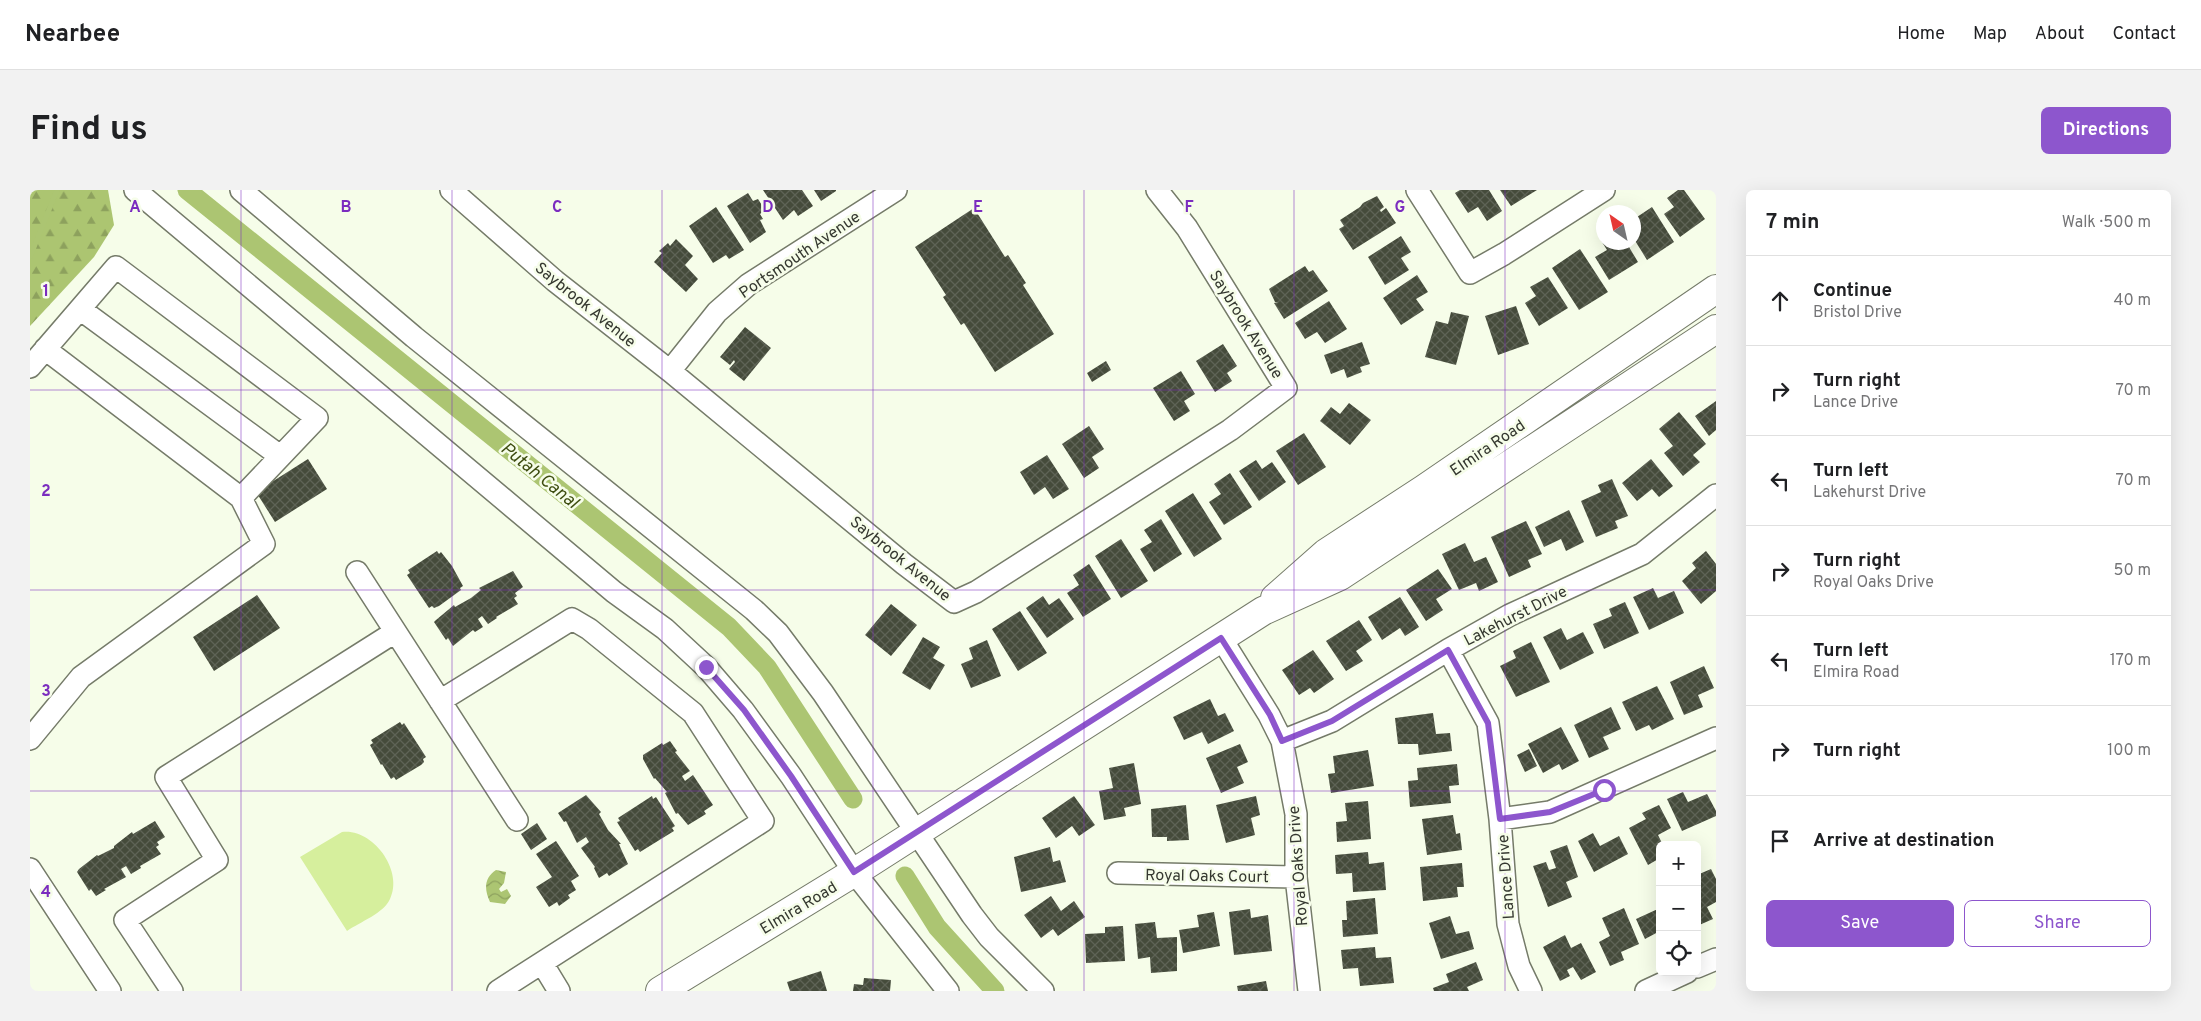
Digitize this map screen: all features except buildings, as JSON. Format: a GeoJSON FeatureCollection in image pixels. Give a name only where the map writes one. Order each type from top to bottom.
{"type":"FeatureCollection","features":[{"type":"Feature","properties":{"kind":"main road","name":"Elmira Road"},"geometry":{"type":"LineString","coordinates":[[1263,611],[1285,587],[1326,553],[1496,440],[1716,289]]}},
{"type":"Feature","properties":{"kind":"main road","name":"Elmira Road"},"geometry":{"type":"LineString","coordinates":[[660,991],[854,872],[1263,611],[1340,576],[1716,329]]}},
{"type":"Feature","properties":{"kind":"street"},"geometry":{"type":"LineString","coordinates":[[135,190],[614,592],[665,629],[706,667],[744,710],[791,776],[854,872],[948,991]]}},
{"type":"Feature","properties":{"kind":"street"},"geometry":{"type":"LineString","coordinates":[[241,190],[414,337],[754,610],[778,633],[806,669],[955,892],[984,929],[1043,991]]}},
{"type":"Feature","properties":{"kind":"street","name":"Saybrook Avenue"},"geometry":{"type":"LineString","coordinates":[[451,190],[555,281],[670,371],[904,564],[954,602],[976,592],[1222,435],[1286,388],[1187,228],[1157,190]]}},
{"type":"Feature","properties":{"kind":"street","name":"Portsmouth Avenue"},"geometry":{"type":"LineString","coordinates":[[670,371],[718,312],[748,284],[896,190]]}},
{"type":"Feature","properties":{"kind":"street"},"geometry":{"type":"LineString","coordinates":[[1417,190],[1470,273],[1504,254],[1604,190]]}},
{"type":"Feature","properties":{"kind":"street"},"geometry":{"type":"LineString","coordinates":[[30,367],[116,267],[317,418],[241,498]]}},
{"type":"Feature","properties":{"kind":"street"},"geometry":{"type":"LineString","coordinates":[[80,309],[280,456]]}},
{"type":"Feature","properties":{"kind":"street"},"geometry":{"type":"LineString","coordinates":[[30,739],[81,677],[264,544],[241,498],[45,349]]}},
{"type":"Feature","properties":{"kind":"street","name":"Lakehurst Drive"},"geometry":{"type":"LineString","coordinates":[[1282,741],[1332,721],[1448,650],[1510,615],[1642,554],[1694,515],[1716,495]]}},
{"type":"Feature","properties":{"kind":"street"},"geometry":{"type":"LineString","coordinates":[[357,572],[517,820]]}},
{"type":"Feature","properties":{"kind":"street"},"geometry":{"type":"LineString","coordinates":[[440,701],[572,620],[589,630],[693,712],[763,821],[498,991]]}},
{"type":"Feature","properties":{"kind":"street"},"geometry":{"type":"LineString","coordinates":[[172,991],[125,920],[218,860],[166,777],[395,632]]}},
{"type":"Feature","properties":{"kind":"street","name":"Royal Oaks Drive"},"geometry":{"type":"LineString","coordinates":[[1221,638],[1270,715],[1282,741],[1296,814],[1296,876],[1309,991]]}},
{"type":"Feature","properties":{"kind":"street","name":"Lance Drive"},"geometry":{"type":"LineString","coordinates":[[1448,650],[1488,723],[1500,819],[1508,924],[1519,966],[1531,991]]}},
{"type":"Feature","properties":{"kind":"street"},"geometry":{"type":"LineString","coordinates":[[1500,819],[1550,812],[1716,738]]}},
{"type":"Feature","properties":{"kind":"street"},"geometry":{"type":"LineString","coordinates":[[30,869],[110,991]]}},
{"type":"Feature","properties":{"kind":"street","name":"Royal Oaks Court"},"geometry":{"type":"LineString","coordinates":[[1118,873],[1296,876]]}},
{"type":"Feature","properties":{"kind":"street"},"geometry":{"type":"LineString","coordinates":[[1701,965],[1716,959]]}},
{"type":"Feature","properties":{"kind":"street"},"geometry":{"type":"LineString","coordinates":[[542,963],[559,991]]}},
{"type":"Feature","properties":{"kind":"street"},"geometry":{"type":"LineString","coordinates":[[1646,991],[1678,976]]}},
{"type":"Feature","properties":{"kind":"shaded area"},"geometry":{"type":"Polygon","coordinates":[[[342,832],[354,833],[365,837],[375,844],[389,864],[393,876],[393,888],[390,899],[383,909],[347,931],[300,857],[342,832]]]}},
{"type":"Feature","properties":{"kind":"green space"},"geometry":{"type":"Polygon","coordinates":[[[30,190],[108,190],[114,225],[94,257],[30,326],[30,190]]]}},
{"type":"Feature","properties":{"kind":"water"},"geometry":{"type":"Polygon","coordinates":[[[496,870],[506,872],[504,883],[499,889],[501,892],[507,889],[511,896],[505,904],[490,902],[487,893],[487,880],[496,870]]]}},
{"type":"Feature","properties":{"kind":"waterway"},"geometry":{"type":"LineString","coordinates":[[30,257],[57,190]]}},
{"type":"Feature","properties":{"kind":"waterway","name":"Putah Canal"},"geometry":{"type":"LineString","coordinates":[[187,190],[729,627],[767,667],[853,799]]}},
{"type":"Feature","properties":{"kind":"waterway","name":"Putah Canal"},"geometry":{"type":"LineString","coordinates":[[905,876],[937,927],[995,991]]}},
{"type":"Feature","properties":{"kind":"route"},"geometry":{"type":"LineString","coordinates":[[706,667],[744,710],[791,776],[854,872],[1221,638],[1270,715],[1282,741],[1332,721],[1448,650],[1488,723],[1500,819],[1550,812],[1604,790]]}}]}
